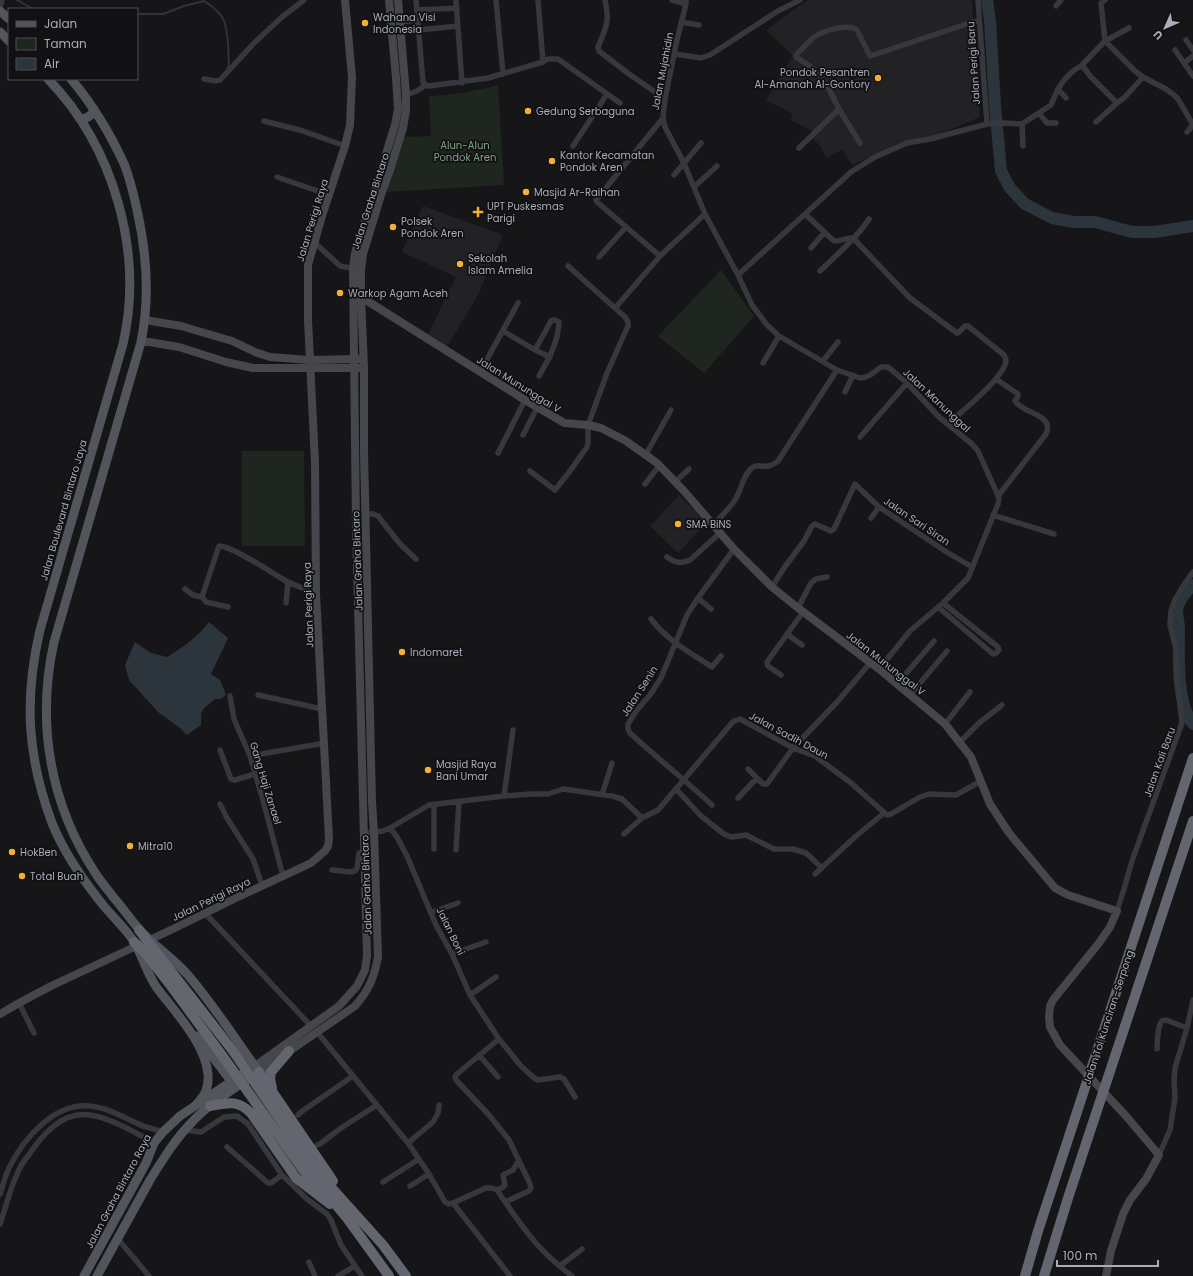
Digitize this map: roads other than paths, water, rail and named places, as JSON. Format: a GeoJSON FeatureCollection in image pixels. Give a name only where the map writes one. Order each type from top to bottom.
{"type":"FeatureCollection","features":[{"type":"Feature","properties":{"kind":"highway","name":"Jalan Tol Kunciran–Serpong"},"geometry":{"type":"LineString","coordinates":[[1025,1276],[1038,1231],[1193,758]]}},
{"type":"Feature","properties":{"kind":"highway","name":"Jalan Tol Kunciran–Serpong"},"geometry":{"type":"LineString","coordinates":[[1044,1276],[1068,1198],[1193,821]]}},
{"type":"Feature","properties":{"kind":"highway"},"geometry":{"type":"LineString","coordinates":[[139,930],[224,1058],[291,1155],[304,1171],[327,1194],[383,1245],[406,1276]]}},
{"type":"Feature","properties":{"kind":"highway"},"geometry":{"type":"LineString","coordinates":[[134,942],[175,984],[233,1051],[312,1166],[351,1215]]}},
{"type":"Feature","properties":{"kind":"highway"},"geometry":{"type":"LineString","coordinates":[[274,1093],[270,1079],[271,1072],[289,1051]]}},
{"type":"Feature","properties":{"kind":"highway"},"geometry":{"type":"LineString","coordinates":[[257,1069],[274,1093],[389,1276]]}},
{"type":"Feature","properties":{"kind":"highway"},"geometry":{"type":"LineString","coordinates":[[210,1106],[229,1102],[239,1104],[246,1108],[296,1178],[351,1215]]}},
{"type":"Feature","properties":{"kind":"highway"},"geometry":{"type":"LineString","coordinates":[[1052,1276],[1068,1198]]}},
{"type":"Feature","properties":{"kind":"highway"},"geometry":{"type":"LineString","coordinates":[[1018,1276],[1038,1231]]}},
{"type":"Feature","properties":{"kind":"main road"},"geometry":{"type":"LineString","coordinates":[[0,11],[8,18]]}},
{"type":"Feature","properties":{"kind":"main road"},"geometry":{"type":"LineString","coordinates":[[0,32],[8,40]]}},
{"type":"Feature","properties":{"kind":"main road","name":"Jalan Boulevard Bintaro Jaya"},"geometry":{"type":"LineString","coordinates":[[49,80],[79,118],[100,155],[112,184],[121,213],[129,260],[130,281],[128,314],[123,344],[38,641],[30,693],[30,731],[40,787],[53,824],[64,847],[76,869],[93,893],[134,942],[154,983],[181,1017]]}},
{"type":"Feature","properties":{"kind":"main road"},"geometry":{"type":"LineString","coordinates":[[72,80],[94,109],[111,138],[125,168],[134,195],[141,228],[146,260],[147,279],[145,320],[141,342],[54,642],[48,675],[46,706],[46,723],[52,765],[56,786],[67,818],[80,847],[96,874],[139,930],[187,974],[257,1069]]}},
{"type":"Feature","properties":{"kind":"main road"},"geometry":{"type":"LineString","coordinates":[[79,118],[88,117],[94,109]]}},
{"type":"Feature","properties":{"kind":"main road"},"geometry":{"type":"LineString","coordinates":[[181,1017],[234,1084]]}},
{"type":"Feature","properties":{"kind":"main road"},"geometry":{"type":"LineString","coordinates":[[181,1017],[204,1059],[208,1074],[205,1096],[195,1106]]}},
{"type":"Feature","properties":{"kind":"main road","name":"Jalan Graha Bintaro Raya"},"geometry":{"type":"LineString","coordinates":[[84,1276],[146,1163],[154,1143],[180,1116],[257,1069]]}},
{"type":"Feature","properties":{"kind":"main road","name":"Jalan Graha Bintaro Raya"},"geometry":{"type":"LineString","coordinates":[[96,1276],[137,1202],[167,1153],[185,1130],[234,1084]]}},
{"type":"Feature","properties":{"kind":"street"},"geometry":{"type":"LineString","coordinates":[[0,7],[2,0]]}},
{"type":"Feature","properties":{"kind":"street"},"geometry":{"type":"LineString","coordinates":[[204,79],[216,81],[220,80],[254,42],[304,0]]}},
{"type":"Feature","properties":{"kind":"street","name":"Jalan Perigi Raya"},"geometry":{"type":"LineString","coordinates":[[0,1014],[19,1002],[311,863],[319,857],[328,846],[329,838],[325,743],[316,594],[315,462],[308,320],[308,265],[345,146],[350,125],[352,77],[345,0]]}},
{"type":"Feature","properties":{"kind":"street","name":"Jalan Graha Bintaro"},"geometry":{"type":"LineString","coordinates":[[377,194],[403,128],[406,111],[406,94],[396,23],[389,0]]}},
{"type":"Feature","properties":{"kind":"street","name":"Jalan Graha Bintaro"},"geometry":{"type":"LineString","coordinates":[[257,1069],[289,1051],[353,992],[363,974],[367,956],[356,526],[353,292],[357,269],[363,254],[398,110],[396,78],[396,23],[398,0]]}},
{"type":"Feature","properties":{"kind":"street"},"geometry":{"type":"LineString","coordinates":[[416,0],[423,82],[425,85]]}},
{"type":"Feature","properties":{"kind":"street"},"geometry":{"type":"LineString","coordinates":[[456,0],[462,83]]}},
{"type":"Feature","properties":{"kind":"street"},"geometry":{"type":"LineString","coordinates":[[496,0],[504,74]]}},
{"type":"Feature","properties":{"kind":"street"},"geometry":{"type":"LineString","coordinates":[[538,0],[543,62]]}},
{"type":"Feature","properties":{"kind":"street"},"geometry":{"type":"LineString","coordinates":[[605,0],[608,20],[598,47],[599,51],[623,70],[665,99]]}},
{"type":"Feature","properties":{"kind":"street"},"geometry":{"type":"LineString","coordinates":[[672,0],[686,2]]}},
{"type":"Feature","properties":{"kind":"street"},"geometry":{"type":"LineString","coordinates":[[675,54],[701,58],[710,55],[778,11],[789,2],[800,0]]}},
{"type":"Feature","properties":{"kind":"street","name":"Jalan Perigi Baru"},"geometry":{"type":"LineString","coordinates":[[978,0],[990,124]]}},
{"type":"Feature","properties":{"kind":"street"},"geometry":{"type":"LineString","coordinates":[[1056,6],[1061,0]]}},
{"type":"Feature","properties":{"kind":"street"},"geometry":{"type":"LineString","coordinates":[[1101,1],[1105,41],[1135,72],[1143,78],[1166,89],[1178,99],[1193,125],[1187,132]]}},
{"type":"Feature","properties":{"kind":"street","name":"Jalan Mujahidin"},"geometry":{"type":"LineString","coordinates":[[686,2],[665,99],[663,118],[665,127],[684,163],[694,187]]}},
{"type":"Feature","properties":{"kind":"street"},"geometry":{"type":"LineString","coordinates":[[417,10],[457,8]]}},
{"type":"Feature","properties":{"kind":"street"},"geometry":{"type":"LineString","coordinates":[[396,23],[418,20]]}},
{"type":"Feature","properties":{"kind":"street"},"geometry":{"type":"LineString","coordinates":[[860,143],[839,109],[829,89],[814,69],[797,59],[796,55],[821,33],[843,27],[853,27],[857,30],[870,56],[979,20]]}},
{"type":"Feature","properties":{"kind":"street"},"geometry":{"type":"LineString","coordinates":[[682,22],[698,25]]}},
{"type":"Feature","properties":{"kind":"street"},"geometry":{"type":"LineString","coordinates":[[418,30],[458,26]]}},
{"type":"Feature","properties":{"kind":"street"},"geometry":{"type":"LineString","coordinates":[[738,275],[851,172],[875,156],[907,143],[930,140],[990,124],[1022,124],[1051,105],[1058,89],[1073,71],[1082,65],[1105,41],[1129,28]]}},
{"type":"Feature","properties":{"kind":"street"},"geometry":{"type":"LineString","coordinates":[[1186,40],[1193,50]]}},
{"type":"Feature","properties":{"kind":"street"},"geometry":{"type":"LineString","coordinates":[[1175,50],[1193,76]]}},
{"type":"Feature","properties":{"kind":"street"},"geometry":{"type":"LineString","coordinates":[[1184,63],[1193,56]]}},
{"type":"Feature","properties":{"kind":"street"},"geometry":{"type":"LineString","coordinates":[[425,85],[429,86],[462,83],[504,74],[558,58],[620,103]]}},
{"type":"Feature","properties":{"kind":"street"},"geometry":{"type":"LineString","coordinates":[[1082,65],[1091,77],[1117,104]]}},
{"type":"Feature","properties":{"kind":"street"},"geometry":{"type":"LineString","coordinates":[[1096,122],[1125,97],[1143,78]]}},
{"type":"Feature","properties":{"kind":"street"},"geometry":{"type":"LineString","coordinates":[[406,94],[415,92],[425,85]]}},
{"type":"Feature","properties":{"kind":"street"},"geometry":{"type":"LineString","coordinates":[[1058,89],[1066,98]]}},
{"type":"Feature","properties":{"kind":"street"},"geometry":{"type":"LineString","coordinates":[[573,146],[607,94]]}},
{"type":"Feature","properties":{"kind":"street"},"geometry":{"type":"LineString","coordinates":[[800,148],[839,109]]}},
{"type":"Feature","properties":{"kind":"street"},"geometry":{"type":"LineString","coordinates":[[1039,113],[1047,123],[1056,123]]}},
{"type":"Feature","properties":{"kind":"street"},"geometry":{"type":"LineString","coordinates":[[660,256],[596,200],[663,118]]}},
{"type":"Feature","properties":{"kind":"street"},"geometry":{"type":"LineString","coordinates":[[264,121],[345,146]]}},
{"type":"Feature","properties":{"kind":"street"},"geometry":{"type":"LineString","coordinates":[[1022,124],[1023,146]]}},
{"type":"Feature","properties":{"kind":"street"},"geometry":{"type":"LineString","coordinates":[[674,175],[701,143]]}},
{"type":"Feature","properties":{"kind":"street"},"geometry":{"type":"LineString","coordinates":[[694,187],[716,166]]}},
{"type":"Feature","properties":{"kind":"street"},"geometry":{"type":"LineString","coordinates":[[277,177],[329,195]]}},
{"type":"Feature","properties":{"kind":"street","name":"Jalan Manunggal"},"geometry":{"type":"LineString","coordinates":[[694,187],[705,214],[738,275],[752,305],[767,325],[779,336],[837,370],[860,378],[868,376],[881,367],[888,367],[907,383],[948,424],[978,451],[998,496]]}},
{"type":"Feature","properties":{"kind":"street"},"geometry":{"type":"LineString","coordinates":[[616,307],[660,256],[705,214]]}},
{"type":"Feature","properties":{"kind":"street"},"geometry":{"type":"LineString","coordinates":[[805,214],[834,241],[837,242],[848,238],[853,238],[910,298],[957,333],[965,326],[968,326],[1004,355],[1006,361],[996,379],[948,424]]}},
{"type":"Feature","properties":{"kind":"street"},"geometry":{"type":"LineString","coordinates":[[820,271],[863,228],[869,219]]}},
{"type":"Feature","properties":{"kind":"street"},"geometry":{"type":"LineString","coordinates":[[599,257],[626,227]]}},
{"type":"Feature","properties":{"kind":"street"},"geometry":{"type":"LineString","coordinates":[[811,248],[824,233]]}},
{"type":"Feature","properties":{"kind":"street"},"geometry":{"type":"LineString","coordinates":[[314,242],[340,266],[357,269]]}},
{"type":"Feature","properties":{"kind":"street"},"geometry":{"type":"LineString","coordinates":[[530,471],[554,490],[557,489],[587,447],[588,425],[607,373],[628,326],[628,322],[625,317],[616,307],[568,266]]}},
{"type":"Feature","properties":{"kind":"street","name":"Jalan Graha Bintaro"},"geometry":{"type":"LineString","coordinates":[[257,1069],[314,1029],[344,1014],[355,1006],[362,999],[372,982],[378,957],[371,778],[364,452],[364,363],[361,297],[357,269]]}},
{"type":"Feature","properties":{"kind":"street","name":"Jalan Mununggal V"},"geometry":{"type":"LineString","coordinates":[[353,292],[482,369],[537,408],[564,423],[588,425],[601,428],[646,454],[675,482],[734,549],[772,587],[800,610],[879,669],[945,724],[971,757],[990,804],[1009,833],[1055,888],[1068,895],[1117,911]]}},
{"type":"Feature","properties":{"kind":"street"},"geometry":{"type":"LineString","coordinates":[[518,303],[482,369],[521,386]]}},
{"type":"Feature","properties":{"kind":"street"},"geometry":{"type":"LineString","coordinates":[[145,320],[181,326],[224,339],[270,357],[354,364]]}},
{"type":"Feature","properties":{"kind":"street"},"geometry":{"type":"LineString","coordinates":[[535,350],[550,321],[558,321],[559,326],[555,345],[539,376]]}},
{"type":"Feature","properties":{"kind":"street"},"geometry":{"type":"LineString","coordinates":[[503,332],[550,357]]}},
{"type":"Feature","properties":{"kind":"street"},"geometry":{"type":"LineString","coordinates":[[763,363],[779,336]]}},
{"type":"Feature","properties":{"kind":"street"},"geometry":{"type":"LineString","coordinates":[[141,342],[179,347],[226,362],[253,368],[364,363]]}},
{"type":"Feature","properties":{"kind":"street"},"geometry":{"type":"LineString","coordinates":[[823,361],[838,342]]}},
{"type":"Feature","properties":{"kind":"street"},"geometry":{"type":"LineString","coordinates":[[713,526],[735,499],[744,480],[752,468],[756,466],[769,467],[778,461],[837,370]]}},
{"type":"Feature","properties":{"kind":"street"},"geometry":{"type":"LineString","coordinates":[[845,392],[853,375]]}},
{"type":"Feature","properties":{"kind":"street"},"geometry":{"type":"LineString","coordinates":[[879,669],[910,631],[943,603],[968,578],[992,515],[998,504],[998,496],[1046,434],[1048,425],[1041,417],[1023,409],[1015,401],[1018,394],[996,379]]}},
{"type":"Feature","properties":{"kind":"street"},"geometry":{"type":"LineString","coordinates":[[860,437],[907,383]]}},
{"type":"Feature","properties":{"kind":"street"},"geometry":{"type":"LineString","coordinates":[[498,453],[525,400]]}},
{"type":"Feature","properties":{"kind":"street"},"geometry":{"type":"LineString","coordinates":[[523,435],[537,408]]}},
{"type":"Feature","properties":{"kind":"street"},"geometry":{"type":"LineString","coordinates":[[646,454],[671,410]]}},
{"type":"Feature","properties":{"kind":"street"},"geometry":{"type":"LineString","coordinates":[[645,484],[659,466]]}},
{"type":"Feature","properties":{"kind":"street"},"geometry":{"type":"LineString","coordinates":[[675,482],[689,469]]}},
{"type":"Feature","properties":{"kind":"street","name":"Jalan Sari Siran"},"geometry":{"type":"LineString","coordinates":[[772,587],[804,541],[812,526],[815,524],[831,531],[834,529],[855,484],[879,507],[972,568]]}},
{"type":"Feature","properties":{"kind":"street"},"geometry":{"type":"LineString","coordinates":[[871,518],[879,507]]}},
{"type":"Feature","properties":{"kind":"street"},"geometry":{"type":"LineString","coordinates":[[366,514],[378,516],[400,544],[416,559]]}},
{"type":"Feature","properties":{"kind":"street"},"geometry":{"type":"LineString","coordinates":[[992,515],[1054,534]]}},
{"type":"Feature","properties":{"kind":"street"},"geometry":{"type":"LineString","coordinates":[[356,526],[366,526]]}},
{"type":"Feature","properties":{"kind":"street"},"geometry":{"type":"LineString","coordinates":[[667,557],[675,563],[686,562],[720,533]]}},
{"type":"Feature","properties":{"kind":"street"},"geometry":{"type":"LineString","coordinates":[[202,597],[220,546],[222,545],[234,550],[288,582],[316,594]]}},
{"type":"Feature","properties":{"kind":"street","name":"Jalan Senin"},"geometry":{"type":"LineString","coordinates":[[684,779],[652,754],[630,733],[628,724],[661,678],[687,615],[734,549]]}},
{"type":"Feature","properties":{"kind":"street","name":"Jalan Kali Baru"},"geometry":{"type":"LineString","coordinates":[[1117,911],[1132,861],[1182,723],[1177,678],[1176,649],[1170,625],[1171,611],[1182,586],[1193,572]]}},
{"type":"Feature","properties":{"kind":"street"},"geometry":{"type":"LineString","coordinates":[[781,675],[768,666],[767,662],[787,634],[800,610],[811,583],[816,579],[827,577]]}},
{"type":"Feature","properties":{"kind":"street"},"geometry":{"type":"LineString","coordinates":[[286,603],[288,582]]}},
{"type":"Feature","properties":{"kind":"street"},"geometry":{"type":"LineString","coordinates":[[185,589],[193,595],[202,597],[206,602],[228,607]]}},
{"type":"Feature","properties":{"kind":"street"},"geometry":{"type":"LineString","coordinates":[[698,598],[710,609]]}},
{"type":"Feature","properties":{"kind":"street"},"geometry":{"type":"LineString","coordinates":[[938,607],[993,654],[996,654],[999,650],[998,647],[943,603]]}},
{"type":"Feature","properties":{"kind":"street"},"geometry":{"type":"LineString","coordinates":[[651,619],[660,631],[676,644],[712,667],[721,656]]}},
{"type":"Feature","properties":{"kind":"street"},"geometry":{"type":"LineString","coordinates":[[787,634],[802,645]]}},
{"type":"Feature","properties":{"kind":"street"},"geometry":{"type":"LineString","coordinates":[[897,684],[934,641]]}},
{"type":"Feature","properties":{"kind":"street"},"geometry":{"type":"LineString","coordinates":[[910,695],[947,651]]}},
{"type":"Feature","properties":{"kind":"street"},"geometry":{"type":"LineString","coordinates":[[748,769],[763,784],[767,784],[794,748],[838,701],[870,663]]}},
{"type":"Feature","properties":{"kind":"street"},"geometry":{"type":"LineString","coordinates":[[945,724],[970,692]]}},
{"type":"Feature","properties":{"kind":"street"},"geometry":{"type":"LineString","coordinates":[[258,695],[322,709]]}},
{"type":"Feature","properties":{"kind":"street","name":"Gang Haji Zanael"},"geometry":{"type":"LineString","coordinates":[[230,696],[234,719],[250,756],[283,876]]}},
{"type":"Feature","properties":{"kind":"street"},"geometry":{"type":"LineString","coordinates":[[960,742],[979,723],[1002,705]]}},
{"type":"Feature","properties":{"kind":"street","name":"Jalan Sadih Daun"},"geometry":{"type":"LineString","coordinates":[[684,779],[731,724],[740,719],[794,748],[814,756],[832,768],[884,813]]}},
{"type":"Feature","properties":{"kind":"street"},"geometry":{"type":"LineString","coordinates":[[504,796],[513,730]]}},
{"type":"Feature","properties":{"kind":"street"},"geometry":{"type":"LineString","coordinates":[[250,756],[325,743]]}},
{"type":"Feature","properties":{"kind":"street"},"geometry":{"type":"LineString","coordinates":[[220,750],[231,779],[235,780],[255,774]]}},
{"type":"Feature","properties":{"kind":"street"},"geometry":{"type":"LineString","coordinates":[[602,795],[612,763]]}},
{"type":"Feature","properties":{"kind":"street"},"geometry":{"type":"LineString","coordinates":[[362,779],[371,778]]}},
{"type":"Feature","properties":{"kind":"street"},"geometry":{"type":"LineString","coordinates":[[738,798],[757,778]]}},
{"type":"Feature","properties":{"kind":"street"},"geometry":{"type":"LineString","coordinates":[[624,834],[642,818],[658,810],[684,779],[712,805]]}},
{"type":"Feature","properties":{"kind":"street"},"geometry":{"type":"LineString","coordinates":[[816,874],[855,837],[884,813],[887,815],[891,814],[920,797],[929,794],[956,795],[981,781]]}},
{"type":"Feature","properties":{"kind":"street"},"geometry":{"type":"LineString","coordinates":[[364,833],[383,831],[424,807],[434,804],[504,796],[548,794],[563,789],[612,796],[622,799],[642,818]]}},
{"type":"Feature","properties":{"kind":"street"},"geometry":{"type":"LineString","coordinates":[[676,789],[701,816],[724,834],[731,837],[746,835],[774,849],[792,848],[806,853],[822,868]]}},
{"type":"Feature","properties":{"kind":"street"},"geometry":{"type":"LineString","coordinates":[[456,850],[459,802]]}},
{"type":"Feature","properties":{"kind":"street"},"geometry":{"type":"LineString","coordinates":[[220,804],[227,818],[253,859],[262,886]]}},
{"type":"Feature","properties":{"kind":"street"},"geometry":{"type":"LineString","coordinates":[[434,804],[434,849]]}},
{"type":"Feature","properties":{"kind":"street","name":"Jalan Boni"},"geometry":{"type":"LineString","coordinates":[[390,828],[397,837],[407,856],[432,912],[436,925],[452,954],[470,995],[499,1039],[534,1078],[538,1080],[560,1077],[564,1079],[575,1097]]}},
{"type":"Feature","properties":{"kind":"street"},"geometry":{"type":"LineString","coordinates":[[332,870],[350,872],[355,871],[357,868],[359,853],[365,851]]}},
{"type":"Feature","properties":{"kind":"street"},"geometry":{"type":"LineString","coordinates":[[432,912],[458,903]]}},
{"type":"Feature","properties":{"kind":"street"},"geometry":{"type":"LineString","coordinates":[[1117,911],[1110,927],[1099,943],[1053,1000],[1050,1006],[1050,1027],[1060,1045],[1126,1116],[1159,1155]]}},
{"type":"Feature","properties":{"kind":"street"},"geometry":{"type":"LineString","coordinates":[[205,913],[314,1029],[408,1143],[429,1174],[445,1202],[448,1204],[453,1203],[486,1188],[497,1190],[518,1221],[536,1243],[572,1276]]}},
{"type":"Feature","properties":{"kind":"street"},"geometry":{"type":"LineString","coordinates":[[452,954],[486,942]]}},
{"type":"Feature","properties":{"kind":"street"},"geometry":{"type":"LineString","coordinates":[[470,995],[496,977]]}},
{"type":"Feature","properties":{"kind":"street"},"geometry":{"type":"LineString","coordinates":[[353,992],[362,999]]}},
{"type":"Feature","properties":{"kind":"street"},"geometry":{"type":"LineString","coordinates":[[1106,1276],[1111,1251],[1123,1214],[1130,1200],[1146,1180],[1170,1130],[1175,1098],[1175,1068],[1187,1028],[1193,1000]]}},
{"type":"Feature","properties":{"kind":"street"},"geometry":{"type":"LineString","coordinates":[[19,1002],[34,1033]]}},
{"type":"Feature","properties":{"kind":"street"},"geometry":{"type":"LineString","coordinates":[[1156,1049],[1158,1032],[1163,1020],[1187,1028]]}},
{"type":"Feature","properties":{"kind":"street"},"geometry":{"type":"LineString","coordinates":[[499,1039],[456,1074],[455,1077],[509,1140],[531,1188],[530,1191],[505,1202]]}},
{"type":"Feature","properties":{"kind":"street"},"geometry":{"type":"LineString","coordinates":[[479,1055],[498,1077]]}},
{"type":"Feature","properties":{"kind":"street"},"geometry":{"type":"LineString","coordinates":[[298,1115],[353,1076]]}},
{"type":"Feature","properties":{"kind":"street"},"geometry":{"type":"LineString","coordinates":[[317,1145],[377,1105]]}},
{"type":"Feature","properties":{"kind":"street"},"geometry":{"type":"LineString","coordinates":[[408,1143],[433,1122],[438,1113],[439,1105]]}},
{"type":"Feature","properties":{"kind":"street"},"geometry":{"type":"LineString","coordinates":[[73,1106],[77,1115]]}},
{"type":"Feature","properties":{"kind":"street"},"geometry":{"type":"LineString","coordinates":[[0,1194],[10,1166],[34,1132],[53,1116],[73,1106],[100,1108],[116,1113],[144,1126],[164,1132]]}},
{"type":"Feature","properties":{"kind":"street"},"geometry":{"type":"LineString","coordinates":[[0,1224],[18,1171],[40,1139],[54,1125],[77,1115],[91,1115],[106,1119],[154,1143]]}},
{"type":"Feature","properties":{"kind":"street"},"geometry":{"type":"LineString","coordinates":[[185,1130],[201,1132],[224,1117],[237,1116],[248,1124],[282,1174],[331,1220],[341,1245],[362,1276]]}},
{"type":"Feature","properties":{"kind":"street"},"geometry":{"type":"LineString","coordinates":[[227,1147],[268,1183],[271,1183],[282,1174]]}},
{"type":"Feature","properties":{"kind":"street"},"geometry":{"type":"LineString","coordinates":[[383,1182],[419,1159]]}},
{"type":"Feature","properties":{"kind":"street"},"geometry":{"type":"LineString","coordinates":[[497,1190],[504,1185],[503,1175],[513,1170],[519,1160]]}},
{"type":"Feature","properties":{"kind":"street"},"geometry":{"type":"LineString","coordinates":[[410,1186],[429,1174]]}},
{"type":"Feature","properties":{"kind":"street"},"geometry":{"type":"LineString","coordinates":[[453,1203],[510,1276]]}},
{"type":"Feature","properties":{"kind":"street"},"geometry":{"type":"LineString","coordinates":[[118,1238],[149,1276]]}},
{"type":"Feature","properties":{"kind":"street"},"geometry":{"type":"LineString","coordinates":[[560,1266],[582,1249]]}},
{"type":"Feature","properties":{"kind":"street"},"geometry":{"type":"LineString","coordinates":[[309,1262],[315,1276]]}},
{"type":"Feature","properties":{"kind":"street"},"geometry":{"type":"LineString","coordinates":[[338,1276],[354,1266]]}},
{"type":"Feature","properties":{"kind":"water"},"geometry":{"type":"Polygon","coordinates":[[[209,622],[228,638],[211,674],[220,680],[226,695],[221,699],[215,699],[204,708],[201,714],[201,725],[187,735],[158,712],[129,680],[125,665],[135,642],[151,653],[167,657],[195,637],[209,622]]]}},
{"type":"Feature","properties":{"kind":"waterway"},"geometry":{"type":"LineString","coordinates":[[17,0],[31,8]]}},
{"type":"Feature","properties":{"kind":"waterway"},"geometry":{"type":"LineString","coordinates":[[987,0],[990,21],[1001,171],[1010,188],[1025,204],[1052,218],[1074,222],[1095,222],[1132,232],[1155,232],[1193,226]]}},
{"type":"Feature","properties":{"kind":"waterway"},"geometry":{"type":"LineString","coordinates":[[138,14],[163,14],[184,6],[204,1],[216,10],[224,21],[228,43],[229,65],[227,69]]}},
{"type":"Feature","properties":{"kind":"waterway"},"geometry":{"type":"LineString","coordinates":[[1193,585],[1185,593],[1177,611],[1179,627],[1181,692],[1188,715],[1193,724]]}},
{"type":"Feature","properties":{"kind":"place","name":"Wahana Visi Indonesia"},"geometry":{"type":"Point","coordinates":[365,23]}},
{"type":"Feature","properties":{"kind":"place","name":"Pondok Pesantren Al-Amanah Al-Gontory"},"geometry":{"type":"Point","coordinates":[878,78]}},
{"type":"Feature","properties":{"kind":"place","name":"Gedung Serbaguna"},"geometry":{"type":"Point","coordinates":[528,111]}},
{"type":"Feature","properties":{"kind":"place","name":"Kantor Kecamatan Pondok Aren"},"geometry":{"type":"Point","coordinates":[552,161]}},
{"type":"Feature","properties":{"kind":"place","name":"Masjid Ar-Raihan"},"geometry":{"type":"Point","coordinates":[526,192]}},
{"type":"Feature","properties":{"kind":"place","name":"UPT Puskesmas Parigi"},"geometry":{"type":"Point","coordinates":[478,212]}},
{"type":"Feature","properties":{"kind":"place","name":"Polsek Pondok Aren"},"geometry":{"type":"Point","coordinates":[393,227]}},
{"type":"Feature","properties":{"kind":"place","name":"Sekolah Islam Amelia"},"geometry":{"type":"Point","coordinates":[460,264]}},
{"type":"Feature","properties":{"kind":"place","name":"Warkop Agam Aceh"},"geometry":{"type":"Point","coordinates":[340,293]}},
{"type":"Feature","properties":{"kind":"place","name":"SMA BiNS"},"geometry":{"type":"Point","coordinates":[678,524]}},
{"type":"Feature","properties":{"kind":"place","name":"Indomaret"},"geometry":{"type":"Point","coordinates":[402,652]}},
{"type":"Feature","properties":{"kind":"place","name":"Masjid Raya Bani Umar"},"geometry":{"type":"Point","coordinates":[428,770]}},
{"type":"Feature","properties":{"kind":"place","name":"Mitra10"},"geometry":{"type":"Point","coordinates":[130,846]}},
{"type":"Feature","properties":{"kind":"place","name":"HokBen"},"geometry":{"type":"Point","coordinates":[12,852]}},
{"type":"Feature","properties":{"kind":"place","name":"Total Buah"},"geometry":{"type":"Point","coordinates":[22,876]}},
{"type":"Feature","properties":{"kind":"park label","name":"Alun-Alun Pondok Aren"},"geometry":{"type":"Point","coordinates":[465,150]}}]}
